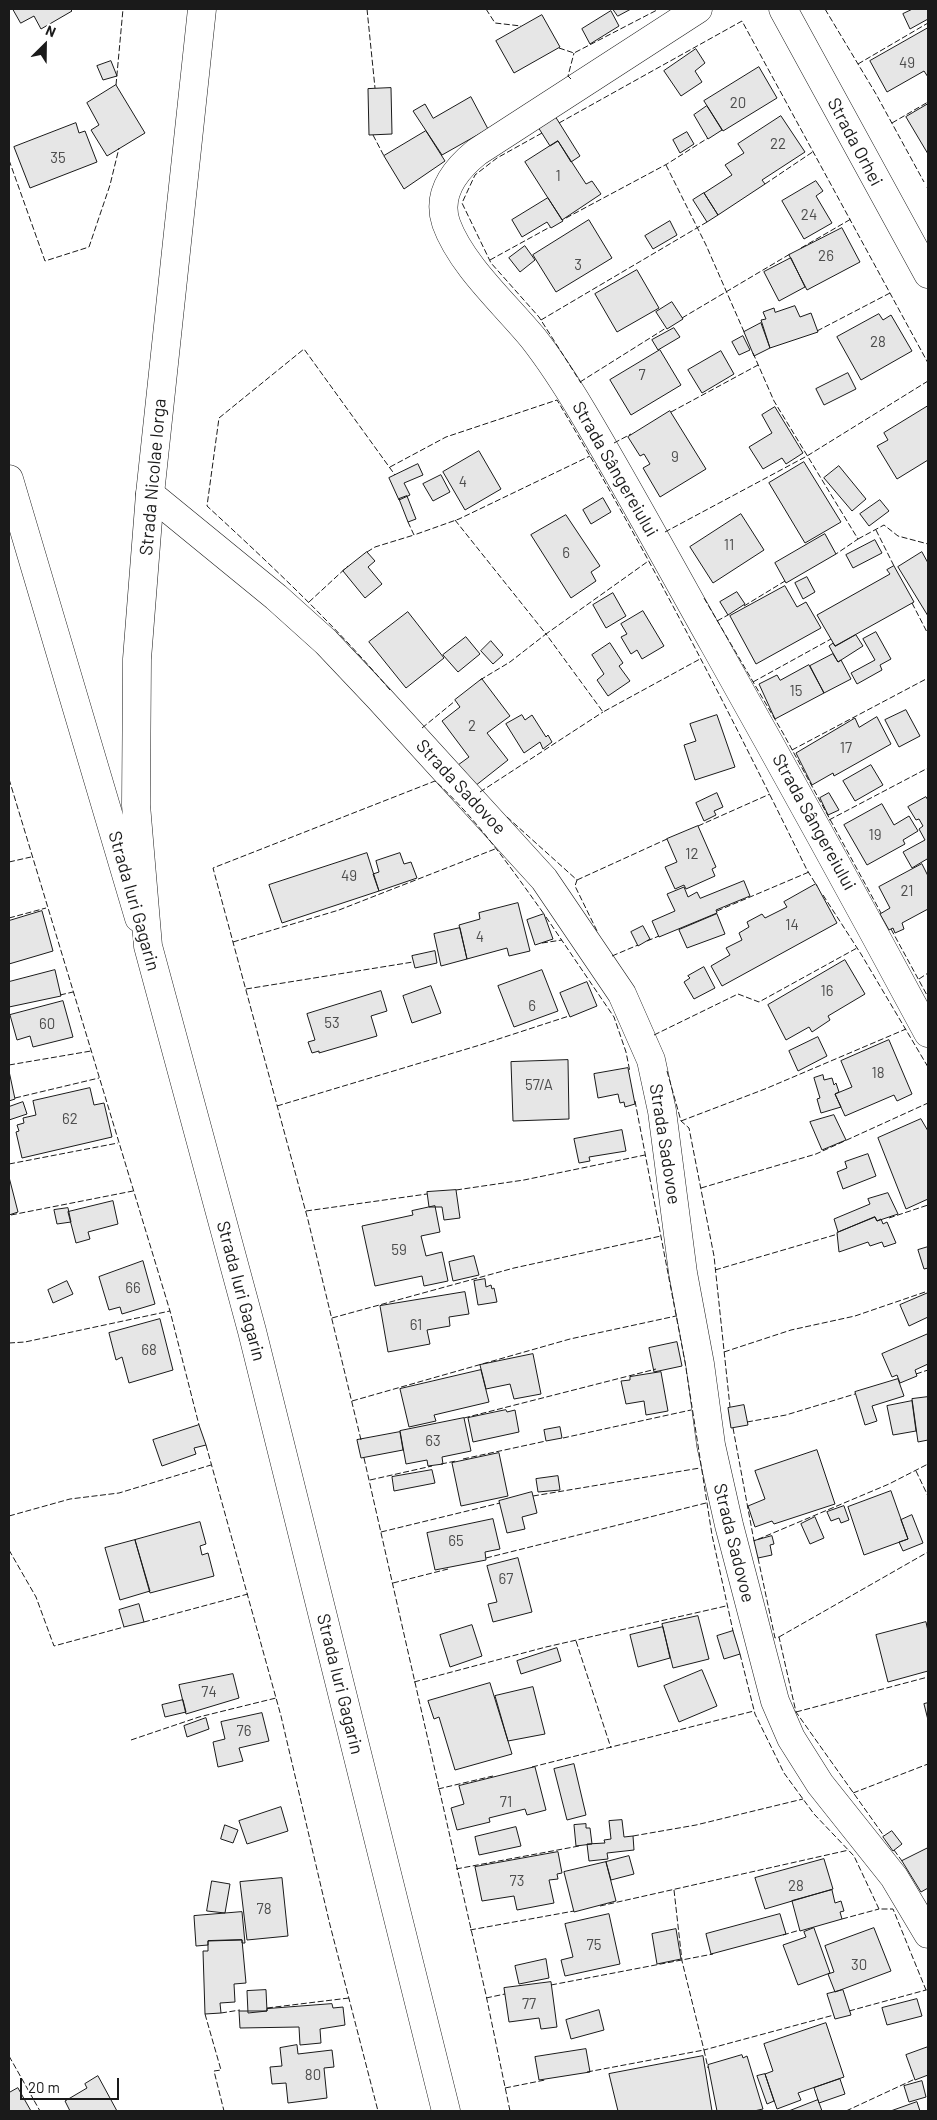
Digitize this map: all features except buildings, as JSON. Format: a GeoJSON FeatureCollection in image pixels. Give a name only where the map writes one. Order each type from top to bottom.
{"type":"FeatureCollection","features":[{"type":"Feature","properties":{"kind":"street","name":"Strada Nicolae Iorga"},"geometry":{"type":"LineString","coordinates":[[148,946],[136,795],[137,659],[150,494],[202,9]]}},
{"type":"Feature","properties":{"kind":"street","name":"Strada Sângereiului"},"geometry":{"type":"LineString","coordinates":[[698,9],[477,152],[458,168],[448,186],[444,204],[446,221],[464,255],[534,340],[570,392],[612,462],[822,835],[928,1033]]}},
{"type":"Feature","properties":{"kind":"street","name":"Strada Orhei"},"geometry":{"type":"LineString","coordinates":[[783,9],[928,274]]}},
{"type":"Feature","properties":{"kind":"street","name":"Strada Iuri Gagarin"},"geometry":{"type":"LineString","coordinates":[[9,479],[148,946],[252,1331],[446,2111]]}},
{"type":"Feature","properties":{"kind":"street","name":"Strada Sadovoe"},"geometry":{"type":"LineString","coordinates":[[150,494],[276,597],[326,642],[379,698],[544,879],[622,994],[651,1060],[662,1111],[684,1273],[700,1364],[711,1445],[729,1525],[775,1701],[791,1738],[820,1784],[894,1876],[928,1934]]}},
{"type":"Feature","properties":{"kind":"fence"},"geometry":{"type":"LineString","coordinates":[[116,85],[123,9]]}},
{"type":"Feature","properties":{"kind":"fence"},"geometry":{"type":"LineString","coordinates":[[367,9],[375,88]]}},
{"type":"Feature","properties":{"kind":"fence"},"geometry":{"type":"LineString","coordinates":[[486,9],[495,23],[521,26]]}},
{"type":"Feature","properties":{"kind":"fence"},"geometry":{"type":"LineString","coordinates":[[559,48],[574,53],[659,9]]}},
{"type":"Feature","properties":{"kind":"fence"},"geometry":{"type":"LineString","coordinates":[[825,9],[876,94],[924,182]]}},
{"type":"Feature","properties":{"kind":"fence"},"geometry":{"type":"LineString","coordinates":[[559,123],[742,21],[928,363]]}},
{"type":"Feature","properties":{"kind":"fence"},"geometry":{"type":"LineString","coordinates":[[858,64],[928,23]]}},
{"type":"Feature","properties":{"kind":"fence"},"geometry":{"type":"LineString","coordinates":[[571,79],[568,76],[574,53]]}},
{"type":"Feature","properties":{"kind":"fence"},"geometry":{"type":"LineString","coordinates":[[892,123],[928,102]]}},
{"type":"Feature","properties":{"kind":"fence"},"geometry":{"type":"LineString","coordinates":[[542,133],[497,158],[475,175],[462,203],[491,263],[539,317],[581,383]]}},
{"type":"Feature","properties":{"kind":"fence"},"geometry":{"type":"LineString","coordinates":[[373,135],[384,156]]}},
{"type":"Feature","properties":{"kind":"fence"},"geometry":{"type":"LineString","coordinates":[[566,218],[667,164],[708,138]]}},
{"type":"Feature","properties":{"kind":"fence"},"geometry":{"type":"LineString","coordinates":[[9,160],[45,261],[89,247],[110,185],[119,148]]}},
{"type":"Feature","properties":{"kind":"fence"},"geometry":{"type":"LineString","coordinates":[[765,184],[814,151]]}},
{"type":"Feature","properties":{"kind":"fence"},"geometry":{"type":"LineString","coordinates":[[666,165],[706,245],[745,334]]}},
{"type":"Feature","properties":{"kind":"fence"},"geometry":{"type":"LineString","coordinates":[[801,248],[851,219]]}},
{"type":"Feature","properties":{"kind":"fence"},"geometry":{"type":"LineString","coordinates":[[541,320],[707,222]]}},
{"type":"Feature","properties":{"kind":"fence"},"geometry":{"type":"LineString","coordinates":[[490,260],[550,227]]}},
{"type":"Feature","properties":{"kind":"fence"},"geometry":{"type":"LineString","coordinates":[[682,318],[790,254]]}},
{"type":"Feature","properties":{"kind":"fence"},"geometry":{"type":"LineString","coordinates":[[817,331],[890,293]]}},
{"type":"Feature","properties":{"kind":"fence"},"geometry":{"type":"LineString","coordinates":[[580,382],[666,328]]}},
{"type":"Feature","properties":{"kind":"fence"},"geometry":{"type":"LineString","coordinates":[[390,690],[324,618],[207,506],[219,418],[304,349],[395,475]]}},
{"type":"Feature","properties":{"kind":"fence"},"geometry":{"type":"LineString","coordinates":[[753,353],[774,401],[858,539],[836,554]]}},
{"type":"Feature","properties":{"kind":"fence"},"geometry":{"type":"LineString","coordinates":[[671,412],[758,365]]}},
{"type":"Feature","properties":{"kind":"fence"},"geometry":{"type":"LineString","coordinates":[[665,532],[807,456],[928,381]]}},
{"type":"Feature","properties":{"kind":"fence"},"geometry":{"type":"LineString","coordinates":[[390,467],[446,437],[557,400],[656,574],[718,691],[807,870],[817,886]]}},
{"type":"Feature","properties":{"kind":"fence"},"geometry":{"type":"LineString","coordinates":[[614,443],[631,434]]}},
{"type":"Feature","properties":{"kind":"fence"},"geometry":{"type":"LineString","coordinates":[[408,522],[414,535],[459,519],[590,456]]}},
{"type":"Feature","properties":{"kind":"fence"},"geometry":{"type":"LineString","coordinates":[[455,520],[546,634],[647,562]]}},
{"type":"Feature","properties":{"kind":"fence"},"geometry":{"type":"LineString","coordinates":[[858,539],[884,525],[898,536],[928,544]]}},
{"type":"Feature","properties":{"kind":"fence"},"geometry":{"type":"LineString","coordinates":[[876,530],[894,566]]}},
{"type":"Feature","properties":{"kind":"fence"},"geometry":{"type":"LineString","coordinates":[[367,552],[375,547],[414,535]]}},
{"type":"Feature","properties":{"kind":"fence"},"geometry":{"type":"LineString","coordinates":[[309,602],[348,566]]}},
{"type":"Feature","properties":{"kind":"fence"},"geometry":{"type":"LineString","coordinates":[[744,606],[785,581]]}},
{"type":"Feature","properties":{"kind":"fence"},"geometry":{"type":"LineString","coordinates":[[704,598],[783,733],[881,913]]}},
{"type":"Feature","properties":{"kind":"fence"},"geometry":{"type":"LineString","coordinates":[[912,603],[928,634]]}},
{"type":"Feature","properties":{"kind":"fence"},"geometry":{"type":"LineString","coordinates":[[717,621],[728,615]]}},
{"type":"Feature","properties":{"kind":"fence"},"geometry":{"type":"LineString","coordinates":[[480,680],[510,662],[546,634],[603,712],[700,659]]}},
{"type":"Feature","properties":{"kind":"fence"},"geometry":{"type":"LineString","coordinates":[[753,682],[831,639]]}},
{"type":"Feature","properties":{"kind":"fence"},"geometry":{"type":"LineString","coordinates":[[792,750],[928,678]]}},
{"type":"Feature","properties":{"kind":"fence"},"geometry":{"type":"LineString","coordinates":[[422,728],[455,701]]}},
{"type":"Feature","properties":{"kind":"fence"},"geometry":{"type":"LineString","coordinates":[[480,792],[603,712]]}},
{"type":"Feature","properties":{"kind":"fence"},"geometry":{"type":"LineString","coordinates":[[829,820],[928,768]]}},
{"type":"Feature","properties":{"kind":"fence"},"geometry":{"type":"LineString","coordinates":[[9,779],[170,1311],[199,1425]]}},
{"type":"Feature","properties":{"kind":"fence"},"geometry":{"type":"LineString","coordinates":[[361,1440],[308,1220],[213,868],[435,781],[479,828],[544,914]]}},
{"type":"Feature","properties":{"kind":"fence"},"geometry":{"type":"LineString","coordinates":[[698,826],[770,794]]}},
{"type":"Feature","properties":{"kind":"fence"},"geometry":{"type":"LineString","coordinates":[[507,817],[577,880],[575,886],[598,933]]}},
{"type":"Feature","properties":{"kind":"fence"},"geometry":{"type":"LineString","coordinates":[[577,880],[667,839]]}},
{"type":"Feature","properties":{"kind":"fence"},"geometry":{"type":"LineString","coordinates":[[233,942],[339,910],[495,849]]}},
{"type":"Feature","properties":{"kind":"fence"},"geometry":{"type":"LineString","coordinates":[[9,862],[31,857]]}},
{"type":"Feature","properties":{"kind":"fence"},"geometry":{"type":"LineString","coordinates":[[717,911],[809,872]]}},
{"type":"Feature","properties":{"kind":"fence"},"geometry":{"type":"LineString","coordinates":[[823,895],[861,954],[928,1067]]}},
{"type":"Feature","properties":{"kind":"fence"},"geometry":{"type":"LineString","coordinates":[[9,918],[46,908]]}},
{"type":"Feature","properties":{"kind":"fence"},"geometry":{"type":"LineString","coordinates":[[546,917],[614,1017],[626,1052],[630,1072]]}},
{"type":"Feature","properties":{"kind":"fence"},"geometry":{"type":"LineString","coordinates":[[891,929],[928,997]]}},
{"type":"Feature","properties":{"kind":"fence"},"geometry":{"type":"LineString","coordinates":[[647,941],[659,936]]}},
{"type":"Feature","properties":{"kind":"fence"},"geometry":{"type":"LineString","coordinates":[[542,943],[562,940]]}},
{"type":"Feature","properties":{"kind":"fence"},"geometry":{"type":"LineString","coordinates":[[612,956],[638,945]]}},
{"type":"Feature","properties":{"kind":"fence"},"geometry":{"type":"LineString","coordinates":[[654,1035],[738,994],[759,1002],[857,948]]}},
{"type":"Feature","properties":{"kind":"fence"},"geometry":{"type":"LineString","coordinates":[[246,989],[413,962]]}},
{"type":"Feature","properties":{"kind":"fence"},"geometry":{"type":"LineString","coordinates":[[919,979],[928,973]]}},
{"type":"Feature","properties":{"kind":"fence"},"geometry":{"type":"LineString","coordinates":[[60,995],[73,992]]}},
{"type":"Feature","properties":{"kind":"fence"},"geometry":{"type":"LineString","coordinates":[[277,1106],[569,1016]]}},
{"type":"Feature","properties":{"kind":"fence"},"geometry":{"type":"LineString","coordinates":[[681,1121],[765,1089],[906,1029]]}},
{"type":"Feature","properties":{"kind":"fence"},"geometry":{"type":"LineString","coordinates":[[9,1065],[91,1051]]}},
{"type":"Feature","properties":{"kind":"fence"},"geometry":{"type":"LineString","coordinates":[[667,1071],[681,1121],[689,1128],[714,1256],[730,1407]]}},
{"type":"Feature","properties":{"kind":"fence"},"geometry":{"type":"LineString","coordinates":[[15,1098],[99,1078]]}},
{"type":"Feature","properties":{"kind":"fence"},"geometry":{"type":"LineString","coordinates":[[635,1101],[685,1362],[712,1535],[733,1631]]}},
{"type":"Feature","properties":{"kind":"fence"},"geometry":{"type":"LineString","coordinates":[[701,1188],[816,1154],[928,1103]]}},
{"type":"Feature","properties":{"kind":"fence"},"geometry":{"type":"LineString","coordinates":[[9,1164],[118,1143]]}},
{"type":"Feature","properties":{"kind":"fence"},"geometry":{"type":"LineString","coordinates":[[456,1190],[524,1180],[645,1155]]}},
{"type":"Feature","properties":{"kind":"fence"},"geometry":{"type":"LineString","coordinates":[[11,1215],[133,1191]]}},
{"type":"Feature","properties":{"kind":"fence"},"geometry":{"type":"LineString","coordinates":[[306,1211],[427,1194]]}},
{"type":"Feature","properties":{"kind":"fence"},"geometry":{"type":"LineString","coordinates":[[889,1218],[928,1205]]}},
{"type":"Feature","properties":{"kind":"fence"},"geometry":{"type":"LineString","coordinates":[[715,1270],[838,1234]]}},
{"type":"Feature","properties":{"kind":"fence"},"geometry":{"type":"LineString","coordinates":[[332,1318],[514,1268],[661,1236]]}},
{"type":"Feature","properties":{"kind":"fence"},"geometry":{"type":"LineString","coordinates":[[724,1352],[791,1330],[855,1316],[928,1291]]}},
{"type":"Feature","properties":{"kind":"fence"},"geometry":{"type":"LineString","coordinates":[[9,1343],[25,1342],[170,1311]]}},
{"type":"Feature","properties":{"kind":"fence"},"geometry":{"type":"LineString","coordinates":[[352,1401],[570,1339],[676,1316]]}},
{"type":"Feature","properties":{"kind":"fence"},"geometry":{"type":"LineString","coordinates":[[464,1418],[656,1369]]}},
{"type":"Feature","properties":{"kind":"fence"},"geometry":{"type":"LineString","coordinates":[[916,1374],[928,1370]]}},
{"type":"Feature","properties":{"kind":"fence"},"geometry":{"type":"LineString","coordinates":[[747,1422],[786,1415],[855,1394]]}},
{"type":"Feature","properties":{"kind":"fence"},"geometry":{"type":"LineString","coordinates":[[563,1438],[691,1410]]}},
{"type":"Feature","properties":{"kind":"fence"},"geometry":{"type":"LineString","coordinates":[[733,1428],[754,1541],[889,1484],[928,1464]]}},
{"type":"Feature","properties":{"kind":"fence"},"geometry":{"type":"LineString","coordinates":[[463,1459],[546,1441]]}},
{"type":"Feature","properties":{"kind":"fence"},"geometry":{"type":"LineString","coordinates":[[206,1445],[281,1716],[330,1925],[378,2111]]}},
{"type":"Feature","properties":{"kind":"fence"},"geometry":{"type":"LineString","coordinates":[[364,1458],[486,1995],[510,2111]]}},
{"type":"Feature","properties":{"kind":"fence"},"geometry":{"type":"LineString","coordinates":[[441,1464],[456,1461]]}},
{"type":"Feature","properties":{"kind":"fence"},"geometry":{"type":"LineString","coordinates":[[9,1516],[70,1499],[119,1493],[211,1465]]}},
{"type":"Feature","properties":{"kind":"fence"},"geometry":{"type":"LineString","coordinates":[[370,1480],[432,1466]]}},
{"type":"Feature","properties":{"kind":"fence"},"geometry":{"type":"LineString","coordinates":[[533,1496],[700,1468]]}},
{"type":"Feature","properties":{"kind":"fence"},"geometry":{"type":"LineString","coordinates":[[916,1471],[928,1496]]}},
{"type":"Feature","properties":{"kind":"fence"},"geometry":{"type":"LineString","coordinates":[[381,1532],[500,1503]]}},
{"type":"Feature","properties":{"kind":"fence"},"geometry":{"type":"LineString","coordinates":[[486,1558],[706,1503]]}},
{"type":"Feature","properties":{"kind":"fence"},"geometry":{"type":"LineString","coordinates":[[9,1550],[36,1597],[54,1646],[124,1627]]}},
{"type":"Feature","properties":{"kind":"fence"},"geometry":{"type":"LineString","coordinates":[[779,1637],[928,1552]]}},
{"type":"Feature","properties":{"kind":"fence"},"geometry":{"type":"LineString","coordinates":[[758,1558],[775,1638],[779,1637],[796,1712],[884,1836]]}},
{"type":"Feature","properties":{"kind":"fence"},"geometry":{"type":"LineString","coordinates":[[393,1583],[448,1569]]}},
{"type":"Feature","properties":{"kind":"fence"},"geometry":{"type":"LineString","coordinates":[[144,1622],[248,1594]]}},
{"type":"Feature","properties":{"kind":"fence"},"geometry":{"type":"LineString","coordinates":[[414,1682],[546,1647],[726,1606]]}},
{"type":"Feature","properties":{"kind":"fence"},"geometry":{"type":"LineString","coordinates":[[576,1641],[611,1748]]}},
{"type":"Feature","properties":{"kind":"fence"},"geometry":{"type":"LineString","coordinates":[[740,1654],[755,1714],[784,1773],[814,1814],[854,1856],[879,1909],[893,1909],[926,1990],[928,1990]]}},
{"type":"Feature","properties":{"kind":"fence"},"geometry":{"type":"LineString","coordinates":[[796,1712],[928,1677]]}},
{"type":"Feature","properties":{"kind":"fence"},"geometry":{"type":"LineString","coordinates":[[131,1740],[199,1717],[276,1698]]}},
{"type":"Feature","properties":{"kind":"fence"},"geometry":{"type":"LineString","coordinates":[[532,1767],[754,1711]]}},
{"type":"Feature","properties":{"kind":"fence"},"geometry":{"type":"LineString","coordinates":[[853,1793],[928,1764]]}},
{"type":"Feature","properties":{"kind":"fence"},"geometry":{"type":"LineString","coordinates":[[438,1789],[493,1776]]}},
{"type":"Feature","properties":{"kind":"fence"},"geometry":{"type":"LineString","coordinates":[[633,1836],[696,1825],[803,1799]]}},
{"type":"Feature","properties":{"kind":"fence"},"geometry":{"type":"LineString","coordinates":[[456,1869],[579,1846]]}},
{"type":"Feature","properties":{"kind":"fence"},"geometry":{"type":"LineString","coordinates":[[600,1906],[849,1850]]}},
{"type":"Feature","properties":{"kind":"fence"},"geometry":{"type":"LineString","coordinates":[[894,1850],[902,1861]]}},
{"type":"Feature","properties":{"kind":"fence"},"geometry":{"type":"LineString","coordinates":[[674,1890],[682,1961],[704,2050],[834,2015]]}},
{"type":"Feature","properties":{"kind":"fence"},"geometry":{"type":"LineString","coordinates":[[842,1919],[879,1909]]}},
{"type":"Feature","properties":{"kind":"fence"},"geometry":{"type":"LineString","coordinates":[[470,1930],[574,1911]]}},
{"type":"Feature","properties":{"kind":"fence"},"geometry":{"type":"LineString","coordinates":[[783,1935],[800,1930]]}},
{"type":"Feature","properties":{"kind":"fence"},"geometry":{"type":"LineString","coordinates":[[551,1985],[713,1954]]}},
{"type":"Feature","properties":{"kind":"fence"},"geometry":{"type":"LineString","coordinates":[[849,2011],[926,1990]]}},
{"type":"Feature","properties":{"kind":"fence"},"geometry":{"type":"LineString","coordinates":[[486,1998],[505,1994]]}},
{"type":"Feature","properties":{"kind":"fence"},"geometry":{"type":"LineString","coordinates":[[267,2008],[349,1998]]}},
{"type":"Feature","properties":{"kind":"fence"},"geometry":{"type":"LineString","coordinates":[[221,2013],[240,2010]]}},
{"type":"Feature","properties":{"kind":"fence"},"geometry":{"type":"LineString","coordinates":[[205,2014],[221,2070],[214,2071],[224,2111]]}},
{"type":"Feature","properties":{"kind":"fence"},"geometry":{"type":"LineString","coordinates":[[587,2072],[704,2050],[708,2068]]}},
{"type":"Feature","properties":{"kind":"fence"},"geometry":{"type":"LineString","coordinates":[[9,2056],[40,2111]]}},
{"type":"Feature","properties":{"kind":"fence"},"geometry":{"type":"LineString","coordinates":[[846,2111],[915,2079]]}},
{"type":"Feature","properties":{"kind":"fence"},"geometry":{"type":"LineString","coordinates":[[505,2088],[545,2080]]}}]}
